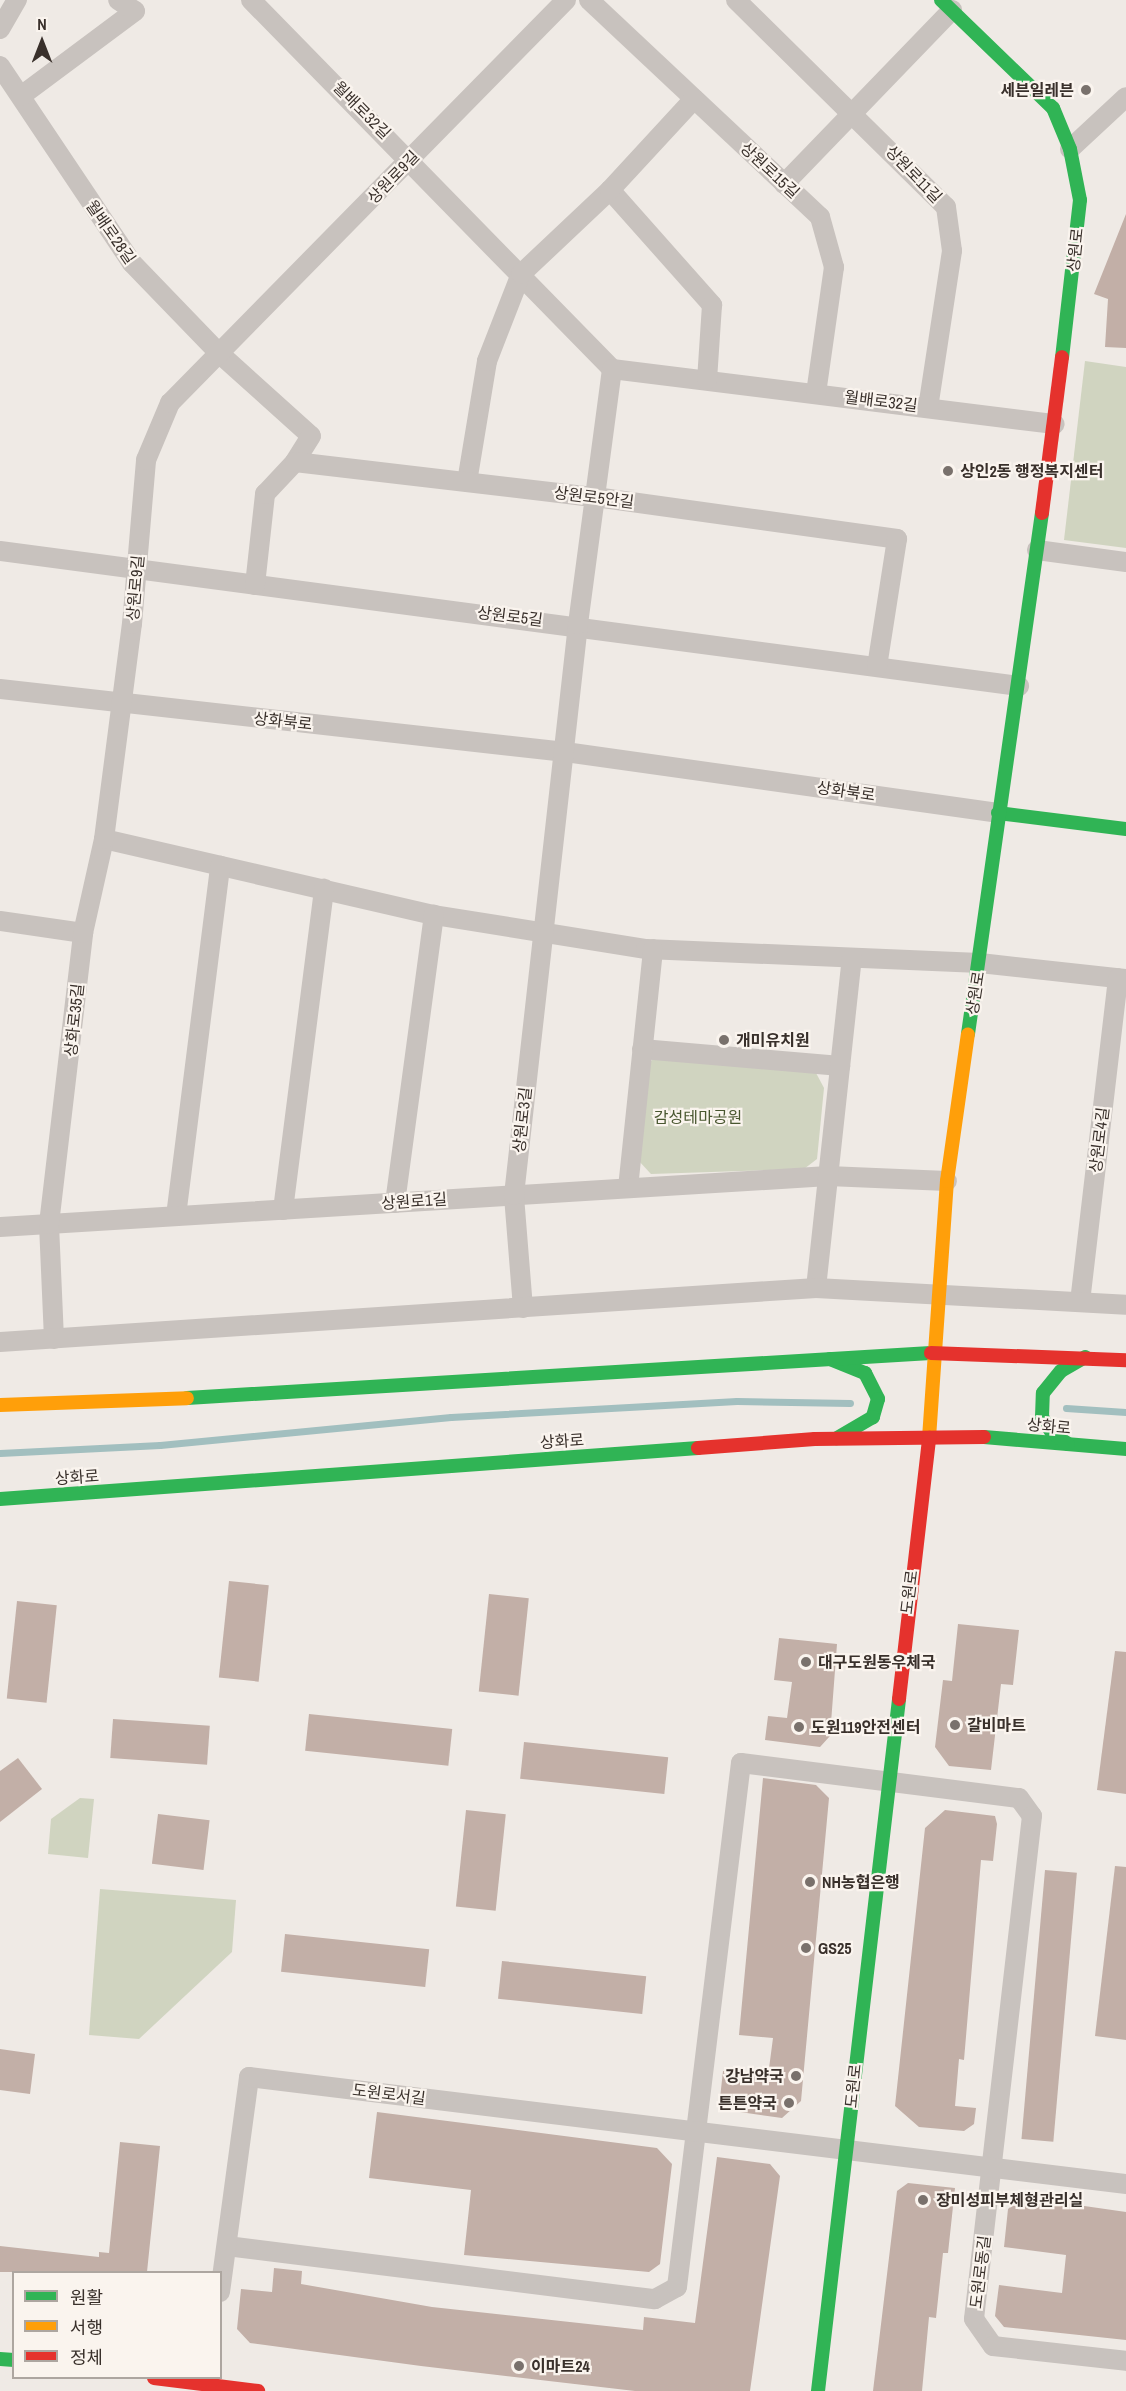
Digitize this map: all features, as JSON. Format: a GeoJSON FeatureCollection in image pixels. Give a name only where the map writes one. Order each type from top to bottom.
{"type":"FeatureCollection","features":[{"type":"Feature","properties":{"kind":"main road","name":"상원로"},"geometry":{"type":"LineString","coordinates":[[929,1438],[933,1353],[947,1181],[980,963],[998,813],[1019,686],[1055,424],[1080,200],[1070,149],[1053,108],[946,5]]}},
{"type":"Feature","properties":{"kind":"main road","name":"상화북로"},"geometry":{"type":"LineString","coordinates":[[998,813],[1126,829]]}},
{"type":"Feature","properties":{"kind":"main road"},"geometry":{"type":"LineString","coordinates":[[0,1405],[256,1395],[823,1357],[933,1353],[1126,1360]]}},
{"type":"Feature","properties":{"kind":"main road"},"geometry":{"type":"LineString","coordinates":[[823,1357],[865,1373],[878,1399],[873,1416],[859,1429],[832,1439]]}},
{"type":"Feature","properties":{"kind":"main road"},"geometry":{"type":"LineString","coordinates":[[1068,1444],[1052,1433],[1042,1417],[1043,1393],[1061,1371],[1085,1357]]}},
{"type":"Feature","properties":{"kind":"main road","name":"상화로"},"geometry":{"type":"LineString","coordinates":[[0,1499],[832,1439],[975,1436],[1126,1449]]}},
{"type":"Feature","properties":{"kind":"main road","name":"도원로"},"geometry":{"type":"LineString","coordinates":[[818,2391],[886,1781],[929,1438]]}},
{"type":"Feature","properties":{"kind":"main road"},"geometry":{"type":"LineString","coordinates":[[172,2379],[208,2381],[258,2391]]}},
{"type":"Feature","properties":{"kind":"street"},"geometry":{"type":"LineString","coordinates":[[0,29],[17,0]]}},
{"type":"Feature","properties":{"kind":"street"},"geometry":{"type":"LineString","coordinates":[[21,96],[135,11],[118,0]]}},
{"type":"Feature","properties":{"kind":"street","name":"월배로32길"},"geometry":{"type":"LineString","coordinates":[[251,0],[411,159],[612,369],[1055,424]]}},
{"type":"Feature","properties":{"kind":"street","name":"상원로9길"},"geometry":{"type":"LineString","coordinates":[[120,702],[136,570],[146,460],[170,403],[566,0]]}},
{"type":"Feature","properties":{"kind":"street","name":"상원로15길"},"geometry":{"type":"LineString","coordinates":[[589,0],[820,217],[834,267],[816,393]]}},
{"type":"Feature","properties":{"kind":"street","name":"상원로11길"},"geometry":{"type":"LineString","coordinates":[[736,0],[855,113],[946,207],[952,251],[928,407]]}},
{"type":"Feature","properties":{"kind":"street"},"geometry":{"type":"LineString","coordinates":[[784,184],[855,113],[946,5]]}},
{"type":"Feature","properties":{"kind":"street","name":"월배로28길"},"geometry":{"type":"LineString","coordinates":[[0,66],[132,263],[220,354]]}},
{"type":"Feature","properties":{"kind":"street"},"geometry":{"type":"LineString","coordinates":[[1070,149],[1126,97]]}},
{"type":"Feature","properties":{"kind":"street"},"geometry":{"type":"LineString","coordinates":[[467,482],[487,361],[521,274],[610,190],[694,99]]}},
{"type":"Feature","properties":{"kind":"street"},"geometry":{"type":"LineString","coordinates":[[610,190],[712,305],[707,380]]}},
{"type":"Feature","properties":{"kind":"street"},"geometry":{"type":"LineString","coordinates":[[220,354],[311,436],[295,462],[265,494],[255,585]]}},
{"type":"Feature","properties":{"kind":"street"},"geometry":{"type":"LineString","coordinates":[[542,932],[565,752],[578,624],[612,369]]}},
{"type":"Feature","properties":{"kind":"street","name":"상원로5안길"},"geometry":{"type":"LineString","coordinates":[[295,462],[595,497],[897,539],[877,666]]}},
{"type":"Feature","properties":{"kind":"street"},"geometry":{"type":"LineString","coordinates":[[1037,550],[1126,562]]}},
{"type":"Feature","properties":{"kind":"street","name":"상원로5길"},"geometry":{"type":"LineString","coordinates":[[0,551],[136,570],[578,624],[1019,686]]}},
{"type":"Feature","properties":{"kind":"street","name":"상화북로"},"geometry":{"type":"LineString","coordinates":[[0,689],[565,752],[998,813]]}},
{"type":"Feature","properties":{"kind":"street","name":"상화로35길"},"geometry":{"type":"LineString","coordinates":[[54,1339],[49,1224],[83,933],[104,839],[120,702]]}},
{"type":"Feature","properties":{"kind":"street"},"geometry":{"type":"LineString","coordinates":[[104,839],[434,915],[653,949],[980,963]]}},
{"type":"Feature","properties":{"kind":"street"},"geometry":{"type":"LineString","coordinates":[[176,1216],[220,866]]}},
{"type":"Feature","properties":{"kind":"street"},"geometry":{"type":"LineString","coordinates":[[283,1209],[324,890]]}},
{"type":"Feature","properties":{"kind":"street"},"geometry":{"type":"LineString","coordinates":[[395,1203],[434,915]]}},
{"type":"Feature","properties":{"kind":"street"},"geometry":{"type":"LineString","coordinates":[[0,921],[83,933]]}},
{"type":"Feature","properties":{"kind":"street","name":"상원로3길"},"geometry":{"type":"LineString","coordinates":[[523,1308],[514,1195],[542,932]]}},
{"type":"Feature","properties":{"kind":"street"},"geometry":{"type":"LineString","coordinates":[[628,1188],[653,949]]}},
{"type":"Feature","properties":{"kind":"street"},"geometry":{"type":"LineString","coordinates":[[816,1288],[852,958]]}},
{"type":"Feature","properties":{"kind":"street","name":"상원로4길"},"geometry":{"type":"LineString","coordinates":[[980,963],[1122,979],[1080,1302]]}},
{"type":"Feature","properties":{"kind":"street"},"geometry":{"type":"LineString","coordinates":[[642,1049],[840,1066]]}},
{"type":"Feature","properties":{"kind":"street","name":"상원로1길"},"geometry":{"type":"LineString","coordinates":[[0,1227],[828,1176],[947,1181]]}},
{"type":"Feature","properties":{"kind":"street"},"geometry":{"type":"LineString","coordinates":[[0,1342],[816,1288],[938,1292],[1126,1305]]}},
{"type":"Feature","properties":{"kind":"street"},"geometry":{"type":"LineString","coordinates":[[227,2246],[655,2300],[677,2287],[699,2132],[741,1763],[1019,1798],[1032,1816],[992,2168]]}},
{"type":"Feature","properties":{"kind":"street","name":"도원로서길"},"geometry":{"type":"LineString","coordinates":[[222,2279],[249,2077],[846,2151]]}},
{"type":"Feature","properties":{"kind":"street"},"geometry":{"type":"LineString","coordinates":[[846,2151],[1126,2184]]}},
{"type":"Feature","properties":{"kind":"street","name":"도원로동길"},"geometry":{"type":"LineString","coordinates":[[992,2168],[974,2319],[993,2346],[1126,2361]]}},
{"type":"Feature","properties":{"kind":"green space"},"geometry":{"type":"Polygon","coordinates":[[[1085,361],[1126,367],[1126,548],[1064,540],[1085,361]]]}},
{"type":"Feature","properties":{"kind":"green space","name":"감성테마공원"},"geometry":{"type":"Polygon","coordinates":[[[658,1056],[815,1071],[824,1088],[817,1159],[804,1169],[651,1174],[638,1160],[645,1065],[658,1056]]]}},
{"type":"Feature","properties":{"kind":"green space"},"geometry":{"type":"Polygon","coordinates":[[[80,1798],[94,1799],[88,1858],[48,1854],[51,1819],[80,1798]]]}},
{"type":"Feature","properties":{"kind":"green space"},"geometry":{"type":"Polygon","coordinates":[[[100,1889],[236,1900],[232,1952],[139,2039],[89,2035],[100,1889]]]}},
{"type":"Feature","properties":{"kind":"building"},"geometry":{"type":"Polygon","coordinates":[[[1126,214],[1126,348],[1105,347],[1108,299],[1094,294],[1126,214]]]}},
{"type":"Feature","properties":{"kind":"building"},"geometry":{"type":"Polygon","coordinates":[[[229,1581],[269,1585],[259,1682],[219,1677],[229,1581]]]}},
{"type":"Feature","properties":{"kind":"building"},"geometry":{"type":"Polygon","coordinates":[[[489,1594],[529,1598],[519,1696],[479,1691],[489,1594]]]}},
{"type":"Feature","properties":{"kind":"building"},"geometry":{"type":"Polygon","coordinates":[[[17,1601],[57,1605],[47,1703],[7,1698],[17,1601]]]}},
{"type":"Feature","properties":{"kind":"building"},"geometry":{"type":"Polygon","coordinates":[[[958,1624],[1019,1630],[1013,1685],[1001,1684],[991,1770],[949,1766],[935,1747],[943,1680],[952,1681],[958,1624]]]}},
{"type":"Feature","properties":{"kind":"building"},"geometry":{"type":"Polygon","coordinates":[[[779,1638],[837,1644],[830,1736],[820,1747],[765,1740],[768,1716],[787,1718],[792,1682],[774,1680],[779,1638]]]}},
{"type":"Feature","properties":{"kind":"building"},"geometry":{"type":"Polygon","coordinates":[[[1115,1651],[1126,1652],[1126,1794],[1097,1790],[1115,1651]]]}},
{"type":"Feature","properties":{"kind":"building"},"geometry":{"type":"Polygon","coordinates":[[[309,1714],[452,1729],[448,1766],[305,1751],[309,1714]]]}},
{"type":"Feature","properties":{"kind":"building"},"geometry":{"type":"Polygon","coordinates":[[[113,1719],[210,1726],[207,1765],[110,1758],[113,1719]]]}},
{"type":"Feature","properties":{"kind":"building"},"geometry":{"type":"Polygon","coordinates":[[[524,1742],[668,1757],[664,1794],[520,1779],[524,1742]]]}},
{"type":"Feature","properties":{"kind":"building"},"geometry":{"type":"Polygon","coordinates":[[[18,1758],[42,1789],[0,1822],[0,1771],[18,1758]]]}},
{"type":"Feature","properties":{"kind":"building"},"geometry":{"type":"Polygon","coordinates":[[[763,1778],[816,1785],[829,1798],[801,2101],[782,2118],[733,2111],[720,2098],[723,2071],[768,2076],[773,2038],[739,2035],[763,1778]]]}},
{"type":"Feature","properties":{"kind":"building"},"geometry":{"type":"Polygon","coordinates":[[[466,1810],[506,1814],[496,1911],[456,1906],[466,1810]]]}},
{"type":"Feature","properties":{"kind":"building"},"geometry":{"type":"Polygon","coordinates":[[[945,1810],[995,1816],[997,1824],[993,1861],[981,1860],[964,2060],[959,2059],[955,2106],[976,2108],[974,2124],[964,2131],[919,2127],[895,2106],[925,1828],[945,1810]]]}},
{"type":"Feature","properties":{"kind":"building"},"geometry":{"type":"Polygon","coordinates":[[[158,1814],[210,1820],[204,1870],[152,1864],[158,1814]]]}},
{"type":"Feature","properties":{"kind":"building"},"geometry":{"type":"Polygon","coordinates":[[[1115,1866],[1126,1867],[1126,2040],[1095,2036],[1115,1866]]]}},
{"type":"Feature","properties":{"kind":"building"},"geometry":{"type":"Polygon","coordinates":[[[1045,1870],[1077,1873],[1053,2142],[1021,2139],[1045,1870]]]}},
{"type":"Feature","properties":{"kind":"building"},"geometry":{"type":"Polygon","coordinates":[[[285,1934],[429,1949],[425,1987],[281,1972],[285,1934]]]}},
{"type":"Feature","properties":{"kind":"building"},"geometry":{"type":"Polygon","coordinates":[[[502,1961],[646,1976],[642,2014],[498,1999],[502,1961]]]}},
{"type":"Feature","properties":{"kind":"building"},"geometry":{"type":"Polygon","coordinates":[[[0,2049],[35,2054],[30,2094],[0,2090],[0,2049]]]}},
{"type":"Feature","properties":{"kind":"building"},"geometry":{"type":"Polygon","coordinates":[[[377,2112],[657,2148],[672,2164],[660,2264],[649,2272],[464,2255],[471,2190],[369,2178],[377,2112]]]}},
{"type":"Feature","properties":{"kind":"building"},"geometry":{"type":"Polygon","coordinates":[[[120,2142],[160,2146],[147,2271],[0,2272],[0,2246],[99,2257],[99,2252],[109,2253],[120,2142]]]}},
{"type":"Feature","properties":{"kind":"building"},"geometry":{"type":"Polygon","coordinates":[[[717,2157],[770,2164],[780,2176],[750,2391],[635,2391],[421,2366],[250,2343],[237,2329],[241,2289],[272,2292],[274,2268],[302,2271],[301,2284],[432,2307],[643,2330],[644,2317],[695,2323],[717,2157]]]}},
{"type":"Feature","properties":{"kind":"building"},"geometry":{"type":"Polygon","coordinates":[[[908,2183],[955,2188],[948,2253],[943,2253],[936,2318],[929,2317],[922,2391],[873,2391],[897,2191],[908,2183]]]}},
{"type":"Feature","properties":{"kind":"building"},"geometry":{"type":"Polygon","coordinates":[[[1022,2197],[1126,2212],[1126,2340],[1004,2327],[995,2316],[999,2285],[1062,2293],[1066,2255],[1004,2247],[1008,2209],[1022,2197]]]}},
{"type":"Feature","properties":{"kind":"waterway"},"geometry":{"type":"LineString","coordinates":[[0,1453],[160,1445],[451,1417],[737,1401],[850,1403]]}},
{"type":"Feature","properties":{"kind":"waterway"},"geometry":{"type":"LineString","coordinates":[[1066,1408],[1126,1412]]}},
{"type":"Feature","properties":{"kind":"traffic: fast"},"geometry":{"type":"LineString","coordinates":[[941,0],[1053,108],[1070,149],[1080,200],[1062,357]]}},
{"type":"Feature","properties":{"kind":"traffic: fast"},"geometry":{"type":"LineString","coordinates":[[968,1034],[1042,513]]}},
{"type":"Feature","properties":{"kind":"traffic: fast"},"geometry":{"type":"LineString","coordinates":[[998,813],[1126,829]]}},
{"type":"Feature","properties":{"kind":"traffic: fast"},"geometry":{"type":"LineString","coordinates":[[187,1398],[931,1353]]}},
{"type":"Feature","properties":{"kind":"traffic: fast"},"geometry":{"type":"LineString","coordinates":[[1068,1444],[1052,1433],[1042,1417],[1043,1393],[1061,1371],[1085,1357]]}},
{"type":"Feature","properties":{"kind":"traffic: fast"},"geometry":{"type":"LineString","coordinates":[[830,1359],[865,1373],[878,1399],[873,1417],[837,1438]]}},
{"type":"Feature","properties":{"kind":"traffic: fast"},"geometry":{"type":"LineString","coordinates":[[984,1437],[1126,1449]]}},
{"type":"Feature","properties":{"kind":"traffic: fast"},"geometry":{"type":"LineString","coordinates":[[0,1499],[698,1448]]}},
{"type":"Feature","properties":{"kind":"traffic: fast"},"geometry":{"type":"LineString","coordinates":[[818,2391],[899,1699]]}},
{"type":"Feature","properties":{"kind":"traffic: fast"},"geometry":{"type":"LineString","coordinates":[[0,2359],[12,2360]]}},
{"type":"Feature","properties":{"kind":"traffic: slow"},"geometry":{"type":"LineString","coordinates":[[929,1438],[947,1181],[968,1034]]}},
{"type":"Feature","properties":{"kind":"traffic: slow"},"geometry":{"type":"LineString","coordinates":[[0,1405],[187,1398]]}},
{"type":"Feature","properties":{"kind":"traffic: jam"},"geometry":{"type":"LineString","coordinates":[[1042,513],[1062,357]]}},
{"type":"Feature","properties":{"kind":"traffic: jam"},"geometry":{"type":"LineString","coordinates":[[931,1353],[1126,1360]]}},
{"type":"Feature","properties":{"kind":"traffic: jam"},"geometry":{"type":"LineString","coordinates":[[698,1448],[815,1439],[984,1437]]}},
{"type":"Feature","properties":{"kind":"traffic: jam"},"geometry":{"type":"LineString","coordinates":[[899,1699],[929,1438]]}},
{"type":"Feature","properties":{"kind":"traffic: jam"},"geometry":{"type":"LineString","coordinates":[[162,2379],[258,2391]]}},
{"type":"Feature","properties":{"kind":"place","name":"세븐일레븐"},"geometry":{"type":"Point","coordinates":[1086,90]}},
{"type":"Feature","properties":{"kind":"place","name":"상인2동 행정복지센터"},"geometry":{"type":"Point","coordinates":[948,471]}},
{"type":"Feature","properties":{"kind":"place","name":"개미유치원"},"geometry":{"type":"Point","coordinates":[724,1040]}},
{"type":"Feature","properties":{"kind":"place","name":"대구도원동우체국"},"geometry":{"type":"Point","coordinates":[806,1662]}},
{"type":"Feature","properties":{"kind":"place","name":"갈비마트"},"geometry":{"type":"Point","coordinates":[955,1725]}},
{"type":"Feature","properties":{"kind":"place","name":"도원119안전센터"},"geometry":{"type":"Point","coordinates":[799,1727]}},
{"type":"Feature","properties":{"kind":"place","name":"NH농협은행"},"geometry":{"type":"Point","coordinates":[810,1882]}},
{"type":"Feature","properties":{"kind":"place","name":"GS25"},"geometry":{"type":"Point","coordinates":[806,1948]}},
{"type":"Feature","properties":{"kind":"place","name":"강남약국"},"geometry":{"type":"Point","coordinates":[796,2076]}},
{"type":"Feature","properties":{"kind":"place","name":"튼튼약국"},"geometry":{"type":"Point","coordinates":[789,2103]}},
{"type":"Feature","properties":{"kind":"place","name":"장미성피부체형관리실"},"geometry":{"type":"Point","coordinates":[923,2200]}},
{"type":"Feature","properties":{"kind":"place","name":"이마트24"},"geometry":{"type":"Point","coordinates":[519,2366]}}]}
